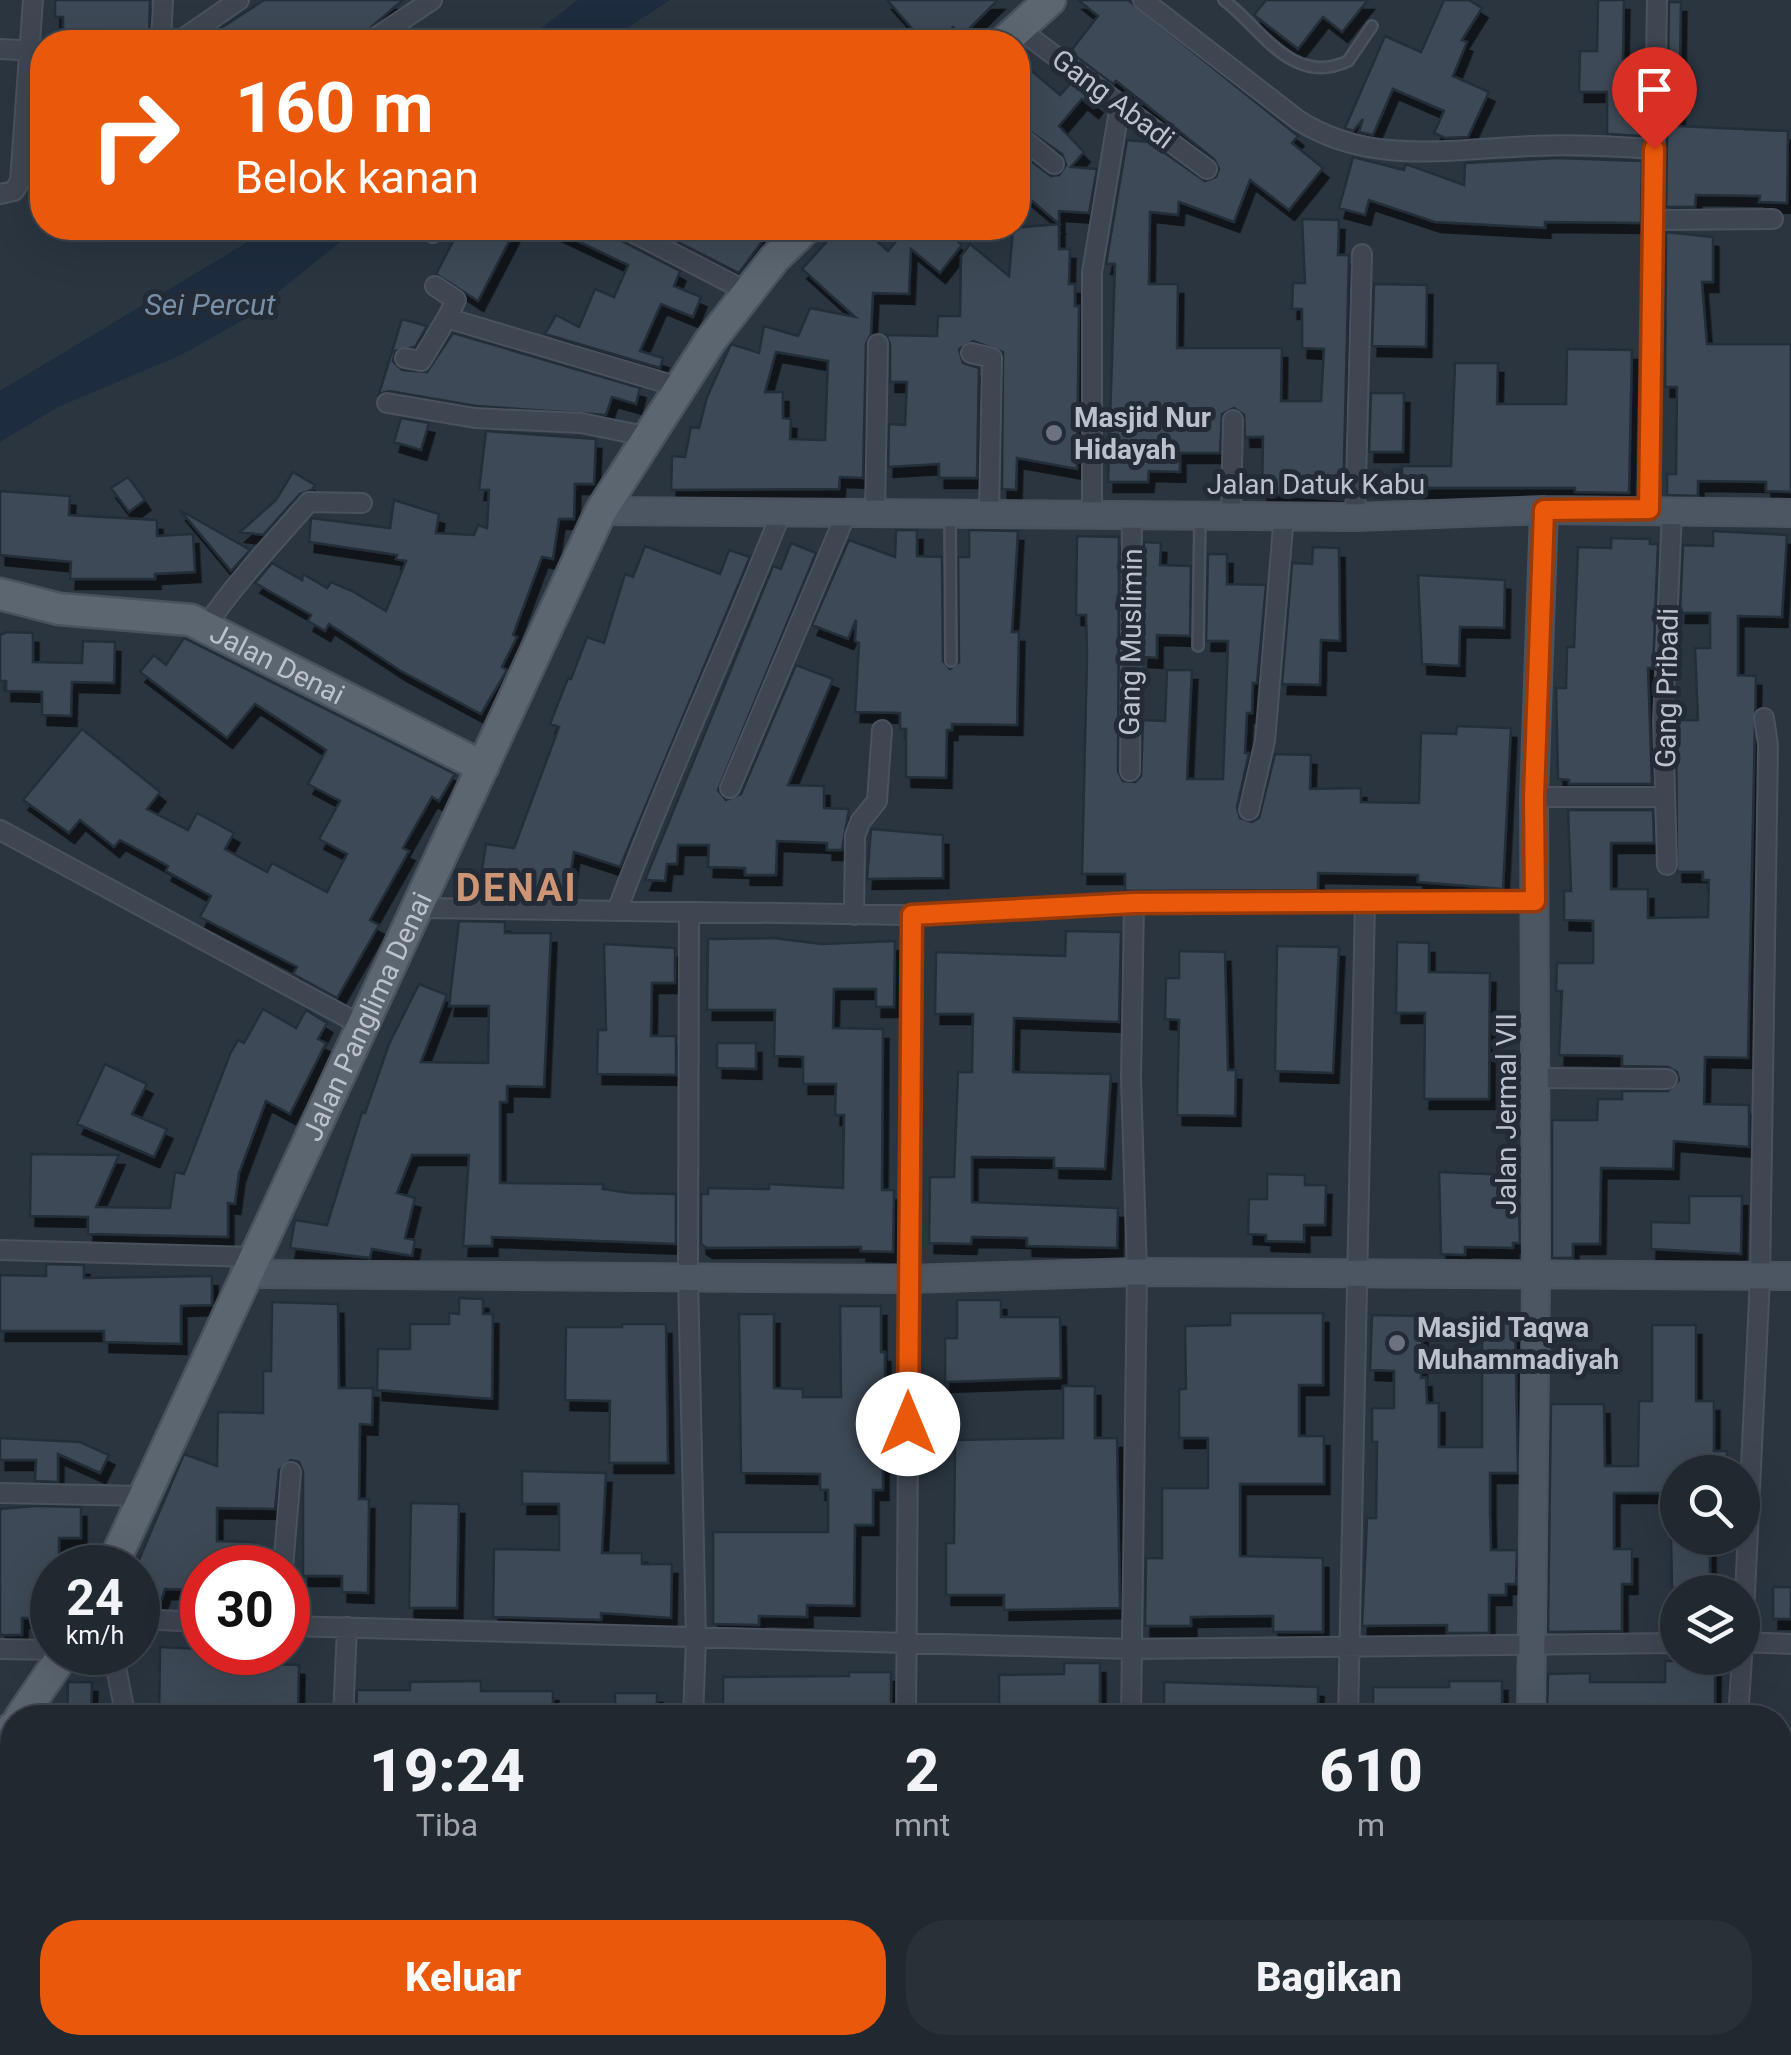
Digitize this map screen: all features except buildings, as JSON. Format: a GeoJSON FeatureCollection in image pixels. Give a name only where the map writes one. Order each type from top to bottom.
{"type":"FeatureCollection","features":[{"type":"Feature","properties":{"kind":"main road"},"geometry":{"type":"LineString","coordinates":[[1018,30],[1050,0]]}},
{"type":"Feature","properties":{"kind":"main road","name":"Jalan Panglima Denai"},"geometry":{"type":"LineString","coordinates":[[122,1545],[601,511],[679,387],[748,292],[795,240]]}},
{"type":"Feature","properties":{"kind":"main road","name":"Jalan Denai"},"geometry":{"type":"LineString","coordinates":[[0,594],[59,609],[177,617],[206,626],[483,767]]}},
{"type":"Feature","properties":{"kind":"main road","name":"Jalan Denai"},"geometry":{"type":"LineString","coordinates":[[0,616],[59,609]]}},
{"type":"Feature","properties":{"kind":"main road"},"geometry":{"type":"LineString","coordinates":[[29,1705],[49,1675]]}},
{"type":"Feature","properties":{"kind":"street"},"geometry":{"type":"LineString","coordinates":[[33,0],[35,30]]}},
{"type":"Feature","properties":{"kind":"street"},"geometry":{"type":"LineString","coordinates":[[162,30],[163,0]]}},
{"type":"Feature","properties":{"kind":"street"},"geometry":{"type":"LineString","coordinates":[[195,30],[239,0]]}},
{"type":"Feature","properties":{"kind":"street"},"geometry":{"type":"LineString","coordinates":[[387,30],[432,0]]}},
{"type":"Feature","properties":{"kind":"street"},"geometry":{"type":"LineString","coordinates":[[1142,0],[1298,120],[1324,137],[1351,146],[1425,154],[1530,146],[1654,149]]}},
{"type":"Feature","properties":{"kind":"street","name":"Gang Pribadi"},"geometry":{"type":"LineString","coordinates":[[1656,0],[1653,220],[1667,865]]}},
{"type":"Feature","properties":{"kind":"street","name":"Gang Abadi"},"geometry":{"type":"LineString","coordinates":[[1030,47],[1120,104],[1207,170]]}},
{"type":"Feature","properties":{"kind":"street"},"geometry":{"type":"LineString","coordinates":[[0,49],[30,51]]}},
{"type":"Feature","properties":{"kind":"street"},"geometry":{"type":"LineString","coordinates":[[1092,514],[1092,272],[1120,104]]}},
{"type":"Feature","properties":{"kind":"street"},"geometry":{"type":"LineString","coordinates":[[1030,145],[1054,164]]}},
{"type":"Feature","properties":{"kind":"street"},"geometry":{"type":"LineString","coordinates":[[7,192],[20,180],[30,161]]}},
{"type":"Feature","properties":{"kind":"street"},"geometry":{"type":"LineString","coordinates":[[1653,220],[1773,219]]}},
{"type":"Feature","properties":{"kind":"street"},"geometry":{"type":"LineString","coordinates":[[647,240],[748,292]]}},
{"type":"Feature","properties":{"kind":"street"},"geometry":{"type":"LineString","coordinates":[[1355,517],[1362,254]]}},
{"type":"Feature","properties":{"kind":"street"},"geometry":{"type":"LineString","coordinates":[[405,358],[421,361],[456,300],[435,286]]}},
{"type":"Feature","properties":{"kind":"street"},"geometry":{"type":"LineString","coordinates":[[447,318],[679,387]]}},
{"type":"Feature","properties":{"kind":"street"},"geometry":{"type":"LineString","coordinates":[[875,514],[878,344]]}},
{"type":"Feature","properties":{"kind":"street"},"geometry":{"type":"LineString","coordinates":[[972,354],[992,358],[989,513]]}},
{"type":"Feature","properties":{"kind":"street"},"geometry":{"type":"LineString","coordinates":[[387,404],[475,418],[581,423],[645,436]]}},
{"type":"Feature","properties":{"kind":"street"},"geometry":{"type":"LineString","coordinates":[[1231,514],[1233,420]]}},
{"type":"Feature","properties":{"kind":"street"},"geometry":{"type":"LineString","coordinates":[[206,626],[243,572],[280,540],[309,502],[362,503]]}},
{"type":"Feature","properties":{"kind":"street","name":"Jalan Datuk Kabu"},"geometry":{"type":"LineString","coordinates":[[601,511],[1355,517],[1544,510],[1791,514]]}},
{"type":"Feature","properties":{"kind":"street","name":"Jalan Jermal VII"},"geometry":{"type":"LineString","coordinates":[[1531,1705],[1536,1278],[1534,797],[1544,510]]}},
{"type":"Feature","properties":{"kind":"street"},"geometry":{"type":"LineString","coordinates":[[617,910],[671,767],[733,634],[781,513]]}},
{"type":"Feature","properties":{"kind":"street","name":"Gang Muslimin"},"geometry":{"type":"LineString","coordinates":[[1130,771],[1132,513]]}},
{"type":"Feature","properties":{"kind":"street"},"geometry":{"type":"LineString","coordinates":[[730,788],[846,514]]}},
{"type":"Feature","properties":{"kind":"street"},"geometry":{"type":"LineString","coordinates":[[1249,810],[1265,741],[1284,515]]}},
{"type":"Feature","properties":{"kind":"street"},"geometry":{"type":"LineString","coordinates":[[1746,1575],[1760,1277],[1768,745],[1764,718]]}},
{"type":"Feature","properties":{"kind":"street"},"geometry":{"type":"LineString","coordinates":[[854,914],[855,836],[878,795],[882,730]]}},
{"type":"Feature","properties":{"kind":"street"},"geometry":{"type":"LineString","coordinates":[[1534,797],[1665,797]]}},
{"type":"Feature","properties":{"kind":"street"},"geometry":{"type":"LineString","coordinates":[[0,830],[363,1026]]}},
{"type":"Feature","properties":{"kind":"street"},"geometry":{"type":"LineString","coordinates":[[420,908],[912,915],[1134,903],[1535,901]]}},
{"type":"Feature","properties":{"kind":"street"},"geometry":{"type":"LineString","coordinates":[[1348,1705],[1364,902]]}},
{"type":"Feature","properties":{"kind":"street"},"geometry":{"type":"LineString","coordinates":[[1131,1705],[1137,1272],[1131,1078],[1134,903]]}},
{"type":"Feature","properties":{"kind":"street"},"geometry":{"type":"LineString","coordinates":[[690,912],[688,1275],[696,1638],[693,1705]]}},
{"type":"Feature","properties":{"kind":"street"},"geometry":{"type":"LineString","coordinates":[[906,1705],[912,915]]}},
{"type":"Feature","properties":{"kind":"street"},"geometry":{"type":"LineString","coordinates":[[1536,1078],[1667,1079]]}},
{"type":"Feature","properties":{"kind":"street"},"geometry":{"type":"LineString","coordinates":[[0,1250],[249,1265],[907,1279],[1137,1272],[1536,1278],[1791,1276]]}},
{"type":"Feature","properties":{"kind":"street"},"geometry":{"type":"LineString","coordinates":[[285,1545],[290,1472]]}},
{"type":"Feature","properties":{"kind":"street"},"geometry":{"type":"LineString","coordinates":[[0,1493],[144,1496]]}},
{"type":"Feature","properties":{"kind":"street"},"geometry":{"type":"LineString","coordinates":[[310,1626],[1132,1649],[1660,1643]]}},
{"type":"Feature","properties":{"kind":"street"},"geometry":{"type":"LineString","coordinates":[[343,1705],[347,1627]]}},
{"type":"Feature","properties":{"kind":"street"},"geometry":{"type":"LineString","coordinates":[[1760,1643],[1791,1644]]}},
{"type":"Feature","properties":{"kind":"street"},"geometry":{"type":"LineString","coordinates":[[0,1649],[30,1650]]}},
{"type":"Feature","properties":{"kind":"street"},"geometry":{"type":"LineString","coordinates":[[118,1675],[123,1705]]}},
{"type":"Feature","properties":{"kind":"street"},"geometry":{"type":"LineString","coordinates":[[1739,1705],[1741,1675]]}},
{"type":"Feature","properties":{"kind":"lane"},"geometry":{"type":"LineString","coordinates":[[1224,0],[1277,53],[1319,68],[1348,61],[1372,26]]}},
{"type":"Feature","properties":{"kind":"lane"},"geometry":{"type":"LineString","coordinates":[[950,514],[951,660]]}},
{"type":"Feature","properties":{"kind":"lane"},"geometry":{"type":"LineString","coordinates":[[1198,646],[1200,514]]}},
{"type":"Feature","properties":{"kind":"water"},"geometry":{"type":"Polygon","coordinates":[[[578,0],[670,0],[624,30],[539,30],[578,0]]]}},
{"type":"Feature","properties":{"kind":"water","name":"Sei Percut"},"geometry":{"type":"Polygon","coordinates":[[[251,240],[343,240],[243,320],[181,355],[58,407],[0,442],[0,391],[251,240]]]}},
{"type":"Feature","properties":{"kind":"place","name":"Masjid Nur Hidayah"},"geometry":{"type":"Point","coordinates":[1054,433]}},
{"type":"Feature","properties":{"kind":"place","name":"Masjid Taqwa Muhammadiyah"},"geometry":{"type":"Point","coordinates":[1397,1343]}},
{"type":"Feature","properties":{"kind":"district","name":"DENAI"},"geometry":{"type":"Point","coordinates":[517,888]}},
{"type":"Feature","properties":{"kind":"route"},"geometry":{"type":"LineString","coordinates":[[908,1424],[912,915],[1134,903],[1535,901],[1534,797],[1544,510],[1649,509],[1654,149]]}}]}
